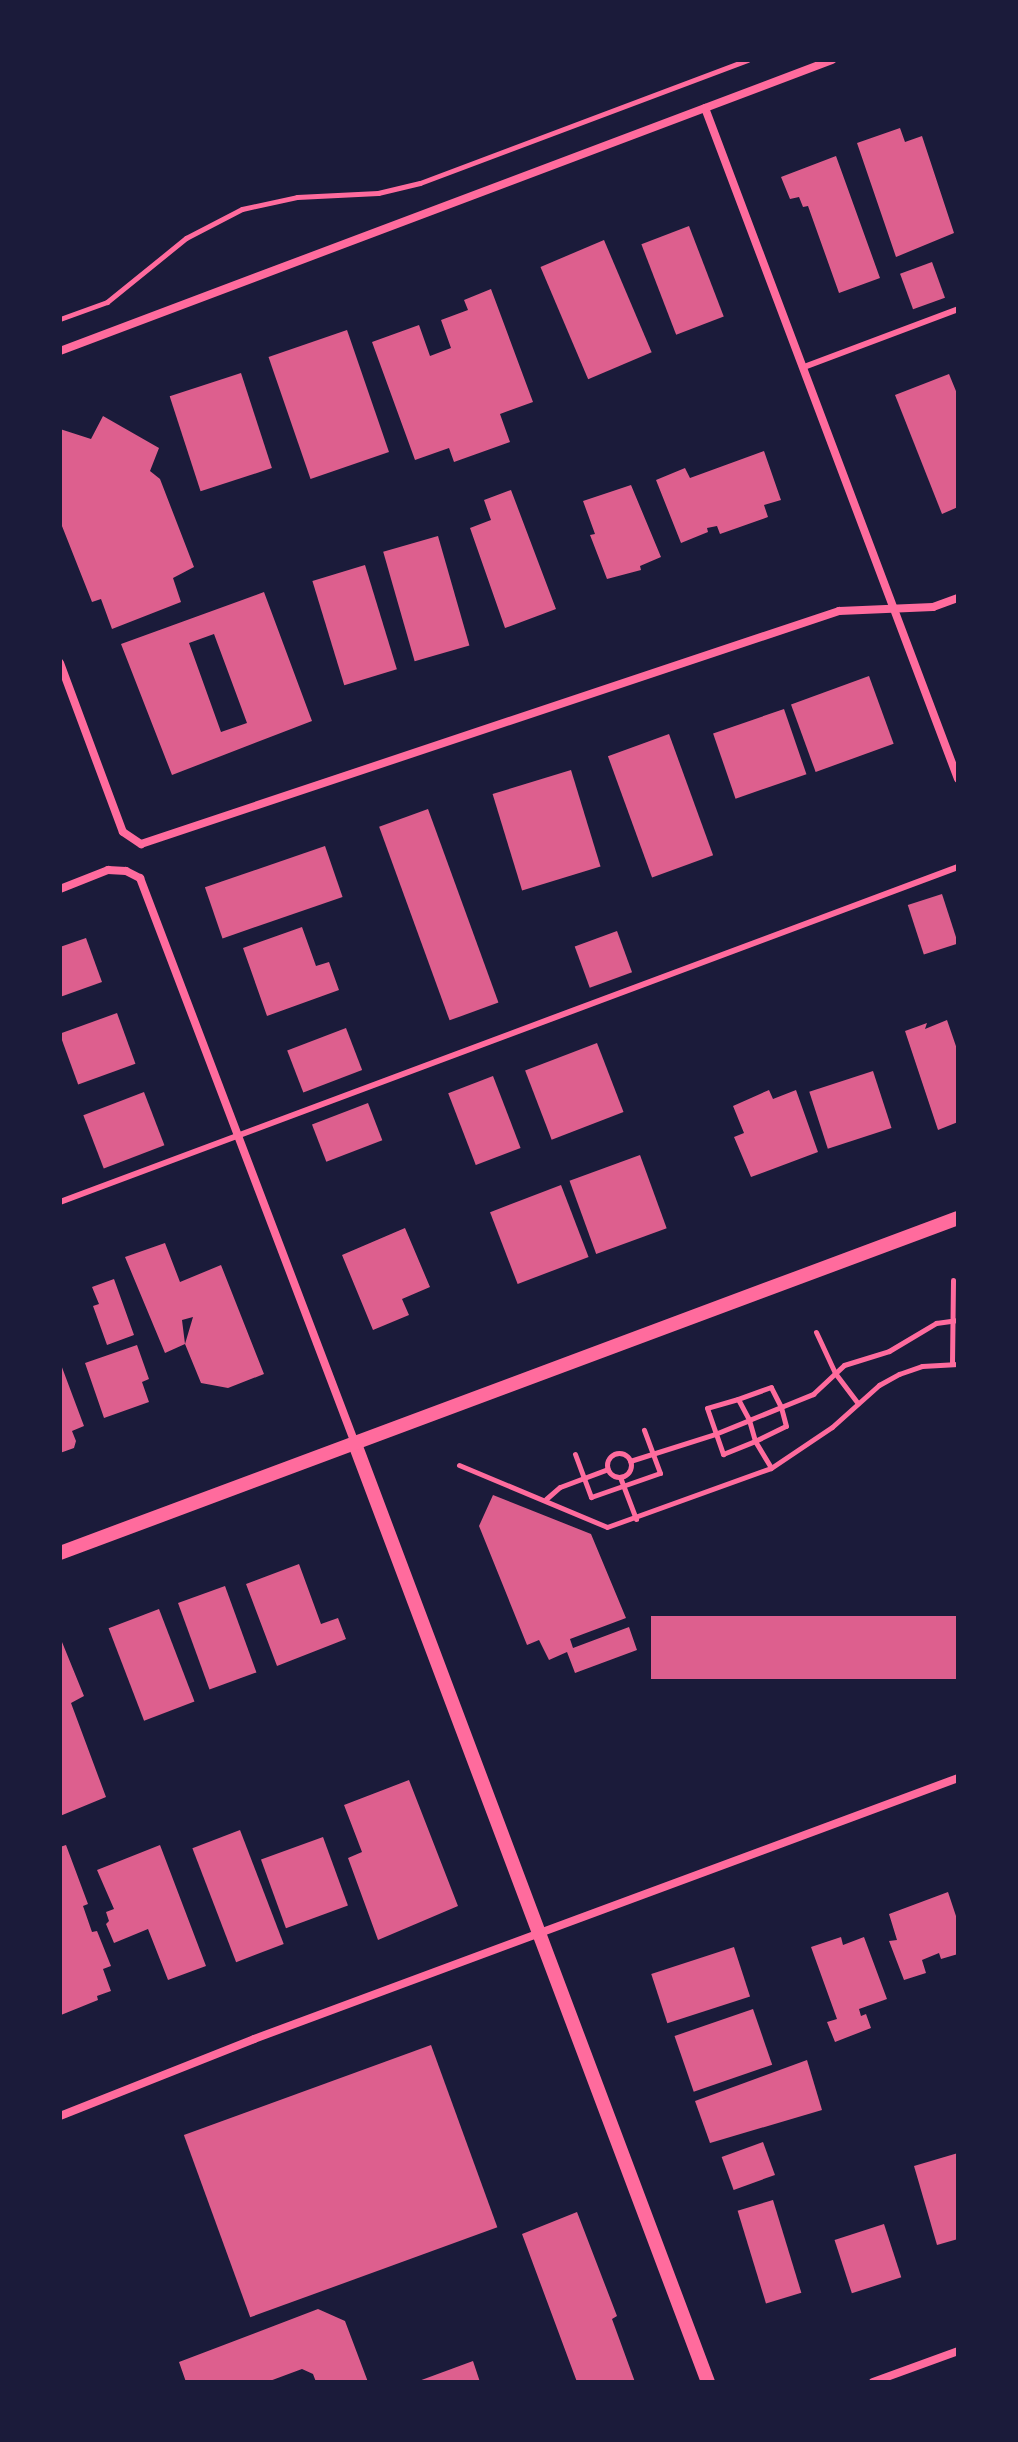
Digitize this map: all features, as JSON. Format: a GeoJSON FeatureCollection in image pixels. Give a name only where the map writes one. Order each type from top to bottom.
{"type":"FeatureCollection","features":[{"type":"Feature","properties":{"kind":"street"},"geometry":{"type":"LineString","coordinates":[[60,351],[832,60]]}},
{"type":"Feature","properties":{"kind":"street"},"geometry":{"type":"LineString","coordinates":[[705,108],[958,779]]}},
{"type":"Feature","properties":{"kind":"street"},"geometry":{"type":"LineString","coordinates":[[60,663],[123,832],[141,844],[839,611],[896,611],[933,607],[958,598]]}},
{"type":"Feature","properties":{"kind":"street"},"geometry":{"type":"LineString","coordinates":[[60,889],[108,870],[126,871],[140,878],[708,2382]]}},
{"type":"Feature","properties":{"kind":"street"},"geometry":{"type":"LineString","coordinates":[[60,1553],[958,1218]]}},
{"type":"Feature","properties":{"kind":"street"},"geometry":{"type":"LineString","coordinates":[[60,2116],[254,2039],[958,1778]]}},
{"type":"Feature","properties":{"kind":"street"},"geometry":{"type":"LineString","coordinates":[[873,2382],[958,2351]]}},
{"type":"Feature","properties":{"kind":"lane"},"geometry":{"type":"LineString","coordinates":[[804,367],[958,309]]}},
{"type":"Feature","properties":{"kind":"lane"},"geometry":{"type":"LineString","coordinates":[[60,1202],[958,867]]}},
{"type":"Feature","properties":{"kind":"path"},"geometry":{"type":"LineString","coordinates":[[60,319],[107,302],[186,238],[242,209],[297,197],[378,193],[420,183],[748,60]]}},
{"type":"Feature","properties":{"kind":"path"},"geometry":{"type":"LineString","coordinates":[[459,1465],[607,1527],[636,1519],[771,1468],[832,1427],[858,1403],[899,1374],[922,1366],[955,1364],[953,1280]]}},
{"type":"Feature","properties":{"kind":"path"},"geometry":{"type":"LineString","coordinates":[[630,1461],[715,1434],[813,1394],[856,1359],[889,1351],[936,1323],[956,1320]]}},
{"type":"Feature","properties":{"kind":"path"},"geometry":{"type":"LineString","coordinates":[[816,1332],[835,1373],[858,1403]]}},
{"type":"Feature","properties":{"kind":"path"},"geometry":{"type":"LineString","coordinates":[[771,1387],[781,1407],[786,1426],[723,1454],[707,1408],[771,1387]]}},
{"type":"Feature","properties":{"kind":"path"},"geometry":{"type":"LineString","coordinates":[[738,1399],[755,1441],[771,1468]]}},
{"type":"Feature","properties":{"kind":"path"},"geometry":{"type":"LineString","coordinates":[[575,1454],[591,1497],[623,1486],[660,1473],[644,1430]]}},
{"type":"Feature","properties":{"kind":"path"},"geometry":{"type":"LineString","coordinates":[[608,1469],[608,1460],[614,1454],[625,1455],[630,1461],[629,1472],[620,1477]]}},
{"type":"Feature","properties":{"kind":"path"},"geometry":{"type":"LineString","coordinates":[[608,1469],[620,1477],[636,1519]]}},
{"type":"Feature","properties":{"kind":"path"},"geometry":{"type":"LineString","coordinates":[[546,1499],[560,1487],[608,1469]]}},
{"type":"Feature","properties":{"kind":"building"},"geometry":{"type":"Polygon","coordinates":[[[900,128],[905,142],[922,136],[954,233],[896,257],[857,143],[900,128]]]}},
{"type":"Feature","properties":{"kind":"building"},"geometry":{"type":"Polygon","coordinates":[[[836,156],[880,278],[839,293],[808,206],[803,207],[799,197],[790,199],[781,177],[836,156]]]}},
{"type":"Feature","properties":{"kind":"building"},"geometry":{"type":"Polygon","coordinates":[[[689,226],[724,317],[676,335],[641,244],[689,226]]]}},
{"type":"Feature","properties":{"kind":"building"},"geometry":{"type":"Polygon","coordinates":[[[604,240],[652,352],[588,379],[540,267],[604,240]]]}},
{"type":"Feature","properties":{"kind":"building"},"geometry":{"type":"Polygon","coordinates":[[[932,262],[945,298],[913,309],[900,274],[932,262]]]}},
{"type":"Feature","properties":{"kind":"building"},"geometry":{"type":"Polygon","coordinates":[[[491,289],[533,402],[500,414],[510,442],[454,462],[449,448],[415,460],[372,342],[419,325],[430,356],[451,348],[441,320],[468,310],[464,300],[491,289]]]}},
{"type":"Feature","properties":{"kind":"building"},"geometry":{"type":"Polygon","coordinates":[[[347,330],[389,452],[311,479],[269,357],[347,330]]]}},
{"type":"Feature","properties":{"kind":"building"},"geometry":{"type":"Polygon","coordinates":[[[241,373],[272,468],[201,491],[170,396],[241,373]]]}},
{"type":"Feature","properties":{"kind":"building"},"geometry":{"type":"Polygon","coordinates":[[[949,374],[958,396],[958,507],[942,514],[895,395],[949,374]]]}},
{"type":"Feature","properties":{"kind":"building"},"geometry":{"type":"Polygon","coordinates":[[[103,416],[159,448],[150,471],[160,479],[194,567],[173,578],[181,602],[112,629],[101,599],[92,602],[60,521],[60,429],[91,439],[103,416]]]}},
{"type":"Feature","properties":{"kind":"building"},"geometry":{"type":"Polygon","coordinates":[[[764,451],[781,500],[764,505],[768,517],[720,534],[717,526],[707,528],[708,532],[681,543],[656,480],[685,468],[690,478],[764,451]]]}},
{"type":"Feature","properties":{"kind":"building"},"geometry":{"type":"Polygon","coordinates":[[[631,485],[661,557],[640,566],[641,570],[607,579],[590,535],[595,534],[583,501],[631,485]]]}},
{"type":"Feature","properties":{"kind":"building"},"geometry":{"type":"Polygon","coordinates":[[[511,490],[556,609],[505,628],[470,528],[491,520],[484,500],[511,490]]]}},
{"type":"Feature","properties":{"kind":"building"},"geometry":{"type":"Polygon","coordinates":[[[438,536],[469,646],[415,661],[383,552],[438,536]]]}},
{"type":"Feature","properties":{"kind":"building"},"geometry":{"type":"Polygon","coordinates":[[[365,565],[397,669],[344,685],[312,581],[365,565]]]}},
{"type":"Feature","properties":{"kind":"building"},"geometry":{"type":"Polygon","coordinates":[[[264,592],[312,721],[172,775],[121,644],[264,592]],[[214,634],[189,643],[221,732],[247,723],[214,634]]]}},
{"type":"Feature","properties":{"kind":"building"},"geometry":{"type":"Polygon","coordinates":[[[869,676],[894,744],[816,772],[791,704],[869,676]]]}},
{"type":"Feature","properties":{"kind":"building"},"geometry":{"type":"Polygon","coordinates":[[[784,709],[806,774],[736,799],[713,733],[784,709]]]}},
{"type":"Feature","properties":{"kind":"building"},"geometry":{"type":"Polygon","coordinates":[[[669,734],[713,855],[652,877],[608,756],[669,734]]]}},
{"type":"Feature","properties":{"kind":"building"},"geometry":{"type":"Polygon","coordinates":[[[571,770],[601,867],[522,891],[493,794],[571,770]]]}},
{"type":"Feature","properties":{"kind":"building"},"geometry":{"type":"Polygon","coordinates":[[[428,809],[498,1003],[450,1020],[379,827],[428,809]]]}},
{"type":"Feature","properties":{"kind":"building"},"geometry":{"type":"Polygon","coordinates":[[[325,846],[343,897],[222,938],[205,887],[325,846]]]}},
{"type":"Feature","properties":{"kind":"building"},"geometry":{"type":"Polygon","coordinates":[[[942,894],[958,943],[924,955],[908,905],[942,894]]]}},
{"type":"Feature","properties":{"kind":"building"},"geometry":{"type":"Polygon","coordinates":[[[302,927],[316,966],[329,962],[339,990],[267,1016],[243,948],[302,927]]]}},
{"type":"Feature","properties":{"kind":"building"},"geometry":{"type":"Polygon","coordinates":[[[617,931],[632,972],[590,988],[575,946],[617,931]]]}},
{"type":"Feature","properties":{"kind":"building"},"geometry":{"type":"Polygon","coordinates":[[[86,938],[102,982],[60,997],[60,947],[86,938]]]}},
{"type":"Feature","properties":{"kind":"building"},"geometry":{"type":"Polygon","coordinates":[[[117,1013],[135,1064],[78,1085],[60,1034],[117,1013]]]}},
{"type":"Feature","properties":{"kind":"building"},"geometry":{"type":"Polygon","coordinates":[[[947,1020],[958,1052],[958,1122],[938,1130],[905,1031],[927,1023],[925,1029],[947,1020]]]}},
{"type":"Feature","properties":{"kind":"building"},"geometry":{"type":"Polygon","coordinates":[[[346,1028],[362,1070],[303,1093],[287,1051],[346,1028]]]}},
{"type":"Feature","properties":{"kind":"building"},"geometry":{"type":"Polygon","coordinates":[[[597,1043],[624,1112],[552,1140],[525,1071],[597,1043]]]}},
{"type":"Feature","properties":{"kind":"building"},"geometry":{"type":"Polygon","coordinates":[[[873,1071],[892,1128],[828,1149],[809,1092],[873,1071]]]}},
{"type":"Feature","properties":{"kind":"building"},"geometry":{"type":"Polygon","coordinates":[[[493,1076],[521,1148],[476,1165],[448,1093],[493,1076]]]}},
{"type":"Feature","properties":{"kind":"building"},"geometry":{"type":"Polygon","coordinates":[[[769,1090],[773,1099],[796,1090],[818,1152],[751,1177],[734,1137],[744,1133],[733,1106],[769,1090]]]}},
{"type":"Feature","properties":{"kind":"building"},"geometry":{"type":"Polygon","coordinates":[[[144,1092],[164,1145],[104,1169],[83,1115],[144,1092]]]}},
{"type":"Feature","properties":{"kind":"building"},"geometry":{"type":"Polygon","coordinates":[[[368,1103],[382,1140],[326,1162],[312,1125],[368,1103]]]}},
{"type":"Feature","properties":{"kind":"building"},"geometry":{"type":"Polygon","coordinates":[[[640,1155],[667,1228],[596,1254],[570,1181],[640,1155]]]}},
{"type":"Feature","properties":{"kind":"building"},"geometry":{"type":"Polygon","coordinates":[[[561,1185],[589,1257],[518,1284],[490,1212],[561,1185]]]}},
{"type":"Feature","properties":{"kind":"building"},"geometry":{"type":"Polygon","coordinates":[[[405,1228],[430,1287],[402,1299],[409,1315],[373,1330],[342,1255],[405,1228]]]}},
{"type":"Feature","properties":{"kind":"building"},"geometry":{"type":"Polygon","coordinates":[[[165,1243],[180,1282],[221,1265],[264,1374],[228,1388],[201,1383],[185,1344],[165,1353],[125,1257],[165,1243]],[[193,1317],[182,1320],[185,1344],[193,1317]]]}},
{"type":"Feature","properties":{"kind":"building"},"geometry":{"type":"Polygon","coordinates":[[[114,1279],[134,1335],[107,1345],[93,1306],[99,1304],[92,1287],[114,1279]]]}},
{"type":"Feature","properties":{"kind":"building"},"geometry":{"type":"Polygon","coordinates":[[[137,1345],[149,1379],[142,1382],[149,1402],[104,1418],[85,1363],[137,1345]]]}},
{"type":"Feature","properties":{"kind":"building"},"geometry":{"type":"Polygon","coordinates":[[[60,1362],[84,1426],[72,1431],[76,1441],[74,1448],[60,1453],[60,1362]]]}},
{"type":"Feature","properties":{"kind":"building"},"geometry":{"type":"Polygon","coordinates":[[[493,1495],[591,1534],[626,1618],[570,1639],[573,1648],[629,1627],[637,1650],[575,1673],[567,1652],[549,1660],[539,1640],[527,1645],[479,1526],[493,1495]]]}},
{"type":"Feature","properties":{"kind":"building"},"geometry":{"type":"Polygon","coordinates":[[[299,1564],[321,1624],[338,1618],[346,1639],[277,1666],[246,1584],[299,1564]]]}},
{"type":"Feature","properties":{"kind":"building"},"geometry":{"type":"Polygon","coordinates":[[[225,1586],[256,1672],[209,1690],[178,1603],[225,1586]]]}},
{"type":"Feature","properties":{"kind":"building"},"geometry":{"type":"Polygon","coordinates":[[[159,1609],[194,1701],[144,1721],[109,1628],[159,1609]]]}},
{"type":"Feature","properties":{"kind":"building"},"geometry":{"type":"Polygon","coordinates":[[[651,1616],[958,1616],[958,1679],[651,1679],[651,1616]]]}},
{"type":"Feature","properties":{"kind":"building"},"geometry":{"type":"Polygon","coordinates":[[[62,1642],[84,1696],[71,1703],[106,1797],[60,1816],[62,1642]]]}},
{"type":"Feature","properties":{"kind":"building"},"geometry":{"type":"Polygon","coordinates":[[[409,1780],[458,1906],[378,1940],[348,1858],[362,1852],[344,1805],[409,1780]]]}},
{"type":"Feature","properties":{"kind":"building"},"geometry":{"type":"Polygon","coordinates":[[[240,1830],[284,1944],[236,1962],[192,1848],[240,1830]]]}},
{"type":"Feature","properties":{"kind":"building"},"geometry":{"type":"Polygon","coordinates":[[[323,1837],[348,1906],[286,1928],[261,1860],[323,1837]]]}},
{"type":"Feature","properties":{"kind":"building"},"geometry":{"type":"Polygon","coordinates":[[[66,1845],[88,1904],[83,1906],[92,1932],[97,1931],[111,1966],[103,1969],[111,1991],[97,1996],[98,2000],[61,2015],[60,1847],[66,1845]]]}},
{"type":"Feature","properties":{"kind":"building"},"geometry":{"type":"Polygon","coordinates":[[[160,1845],[206,1966],[168,1980],[148,1929],[114,1943],[106,1924],[109,1921],[106,1912],[114,1909],[97,1870],[160,1845]]]}},
{"type":"Feature","properties":{"kind":"building"},"geometry":{"type":"Polygon","coordinates":[[[948,1892],[958,1922],[958,1954],[941,1959],[939,1953],[922,1960],[926,1973],[904,1980],[889,1941],[897,1940],[889,1914],[948,1892]]]}},
{"type":"Feature","properties":{"kind":"building"},"geometry":{"type":"Polygon","coordinates":[[[841,1937],[843,1945],[864,1937],[887,1999],[859,2009],[861,2016],[866,2014],[871,2028],[835,2042],[827,2022],[837,2019],[811,1947],[841,1937]]]}},
{"type":"Feature","properties":{"kind":"building"},"geometry":{"type":"Polygon","coordinates":[[[734,1947],[750,1996],[667,2023],[651,1974],[734,1947]]]}},
{"type":"Feature","properties":{"kind":"building"},"geometry":{"type":"Polygon","coordinates":[[[753,2009],[772,2065],[694,2092],[675,2036],[753,2009]]]}},
{"type":"Feature","properties":{"kind":"building"},"geometry":{"type":"Polygon","coordinates":[[[431,2045],[497,2227],[250,2317],[184,2135],[431,2045]]]}},
{"type":"Feature","properties":{"kind":"building"},"geometry":{"type":"Polygon","coordinates":[[[807,2060],[822,2110],[710,2143],[695,2101],[807,2060]]]}},
{"type":"Feature","properties":{"kind":"building"},"geometry":{"type":"Polygon","coordinates":[[[763,2142],[775,2175],[734,2190],[722,2157],[763,2142]]]}},
{"type":"Feature","properties":{"kind":"building"},"geometry":{"type":"Polygon","coordinates":[[[958,2153],[958,2239],[937,2245],[914,2166],[958,2153]]]}},
{"type":"Feature","properties":{"kind":"building"},"geometry":{"type":"Polygon","coordinates":[[[773,2200],[801,2293],[766,2304],[738,2211],[773,2200]]]}},
{"type":"Feature","properties":{"kind":"building"},"geometry":{"type":"Polygon","coordinates":[[[577,2212],[617,2316],[612,2319],[635,2382],[577,2382],[522,2234],[577,2212]]]}},
{"type":"Feature","properties":{"kind":"building"},"geometry":{"type":"Polygon","coordinates":[[[884,2224],[901,2277],[852,2293],[835,2240],[884,2224]]]}},
{"type":"Feature","properties":{"kind":"building"},"geometry":{"type":"Polygon","coordinates":[[[318,2309],[345,2321],[368,2382],[316,2382],[313,2374],[302,2369],[267,2382],[186,2382],[179,2362],[318,2309]]]}},
{"type":"Feature","properties":{"kind":"building"},"geometry":{"type":"Polygon","coordinates":[[[473,2361],[480,2382],[416,2382],[473,2361]]]}}]}
